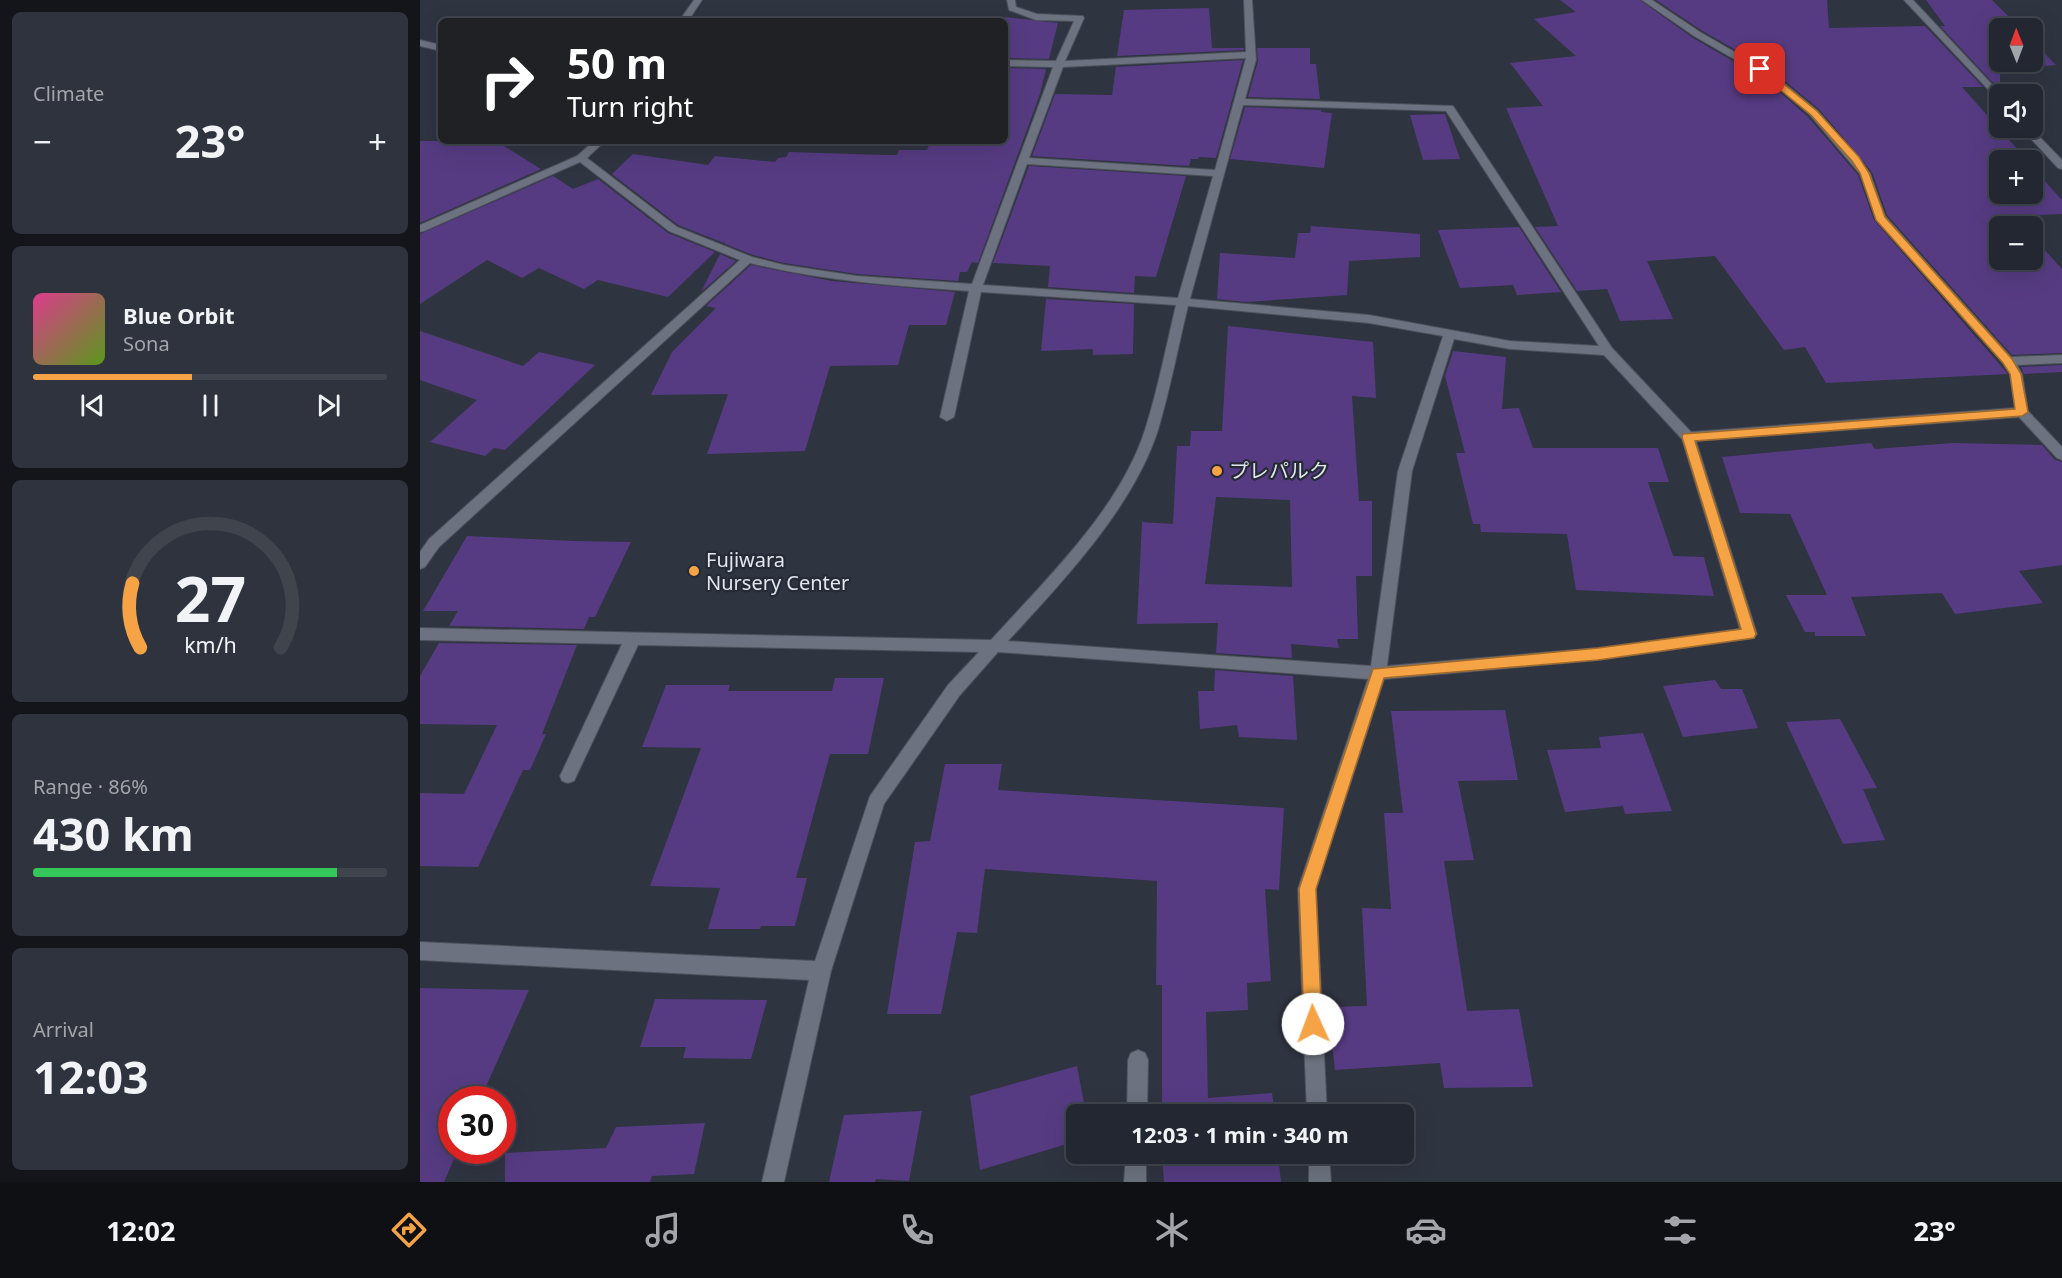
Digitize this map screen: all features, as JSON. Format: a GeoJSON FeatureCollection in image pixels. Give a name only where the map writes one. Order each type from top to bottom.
{"type":"FeatureCollection","features":[{"type":"Feature","properties":{"kind":"street"},"geometry":{"type":"LineString","coordinates":[[685,18],[698,0]]}},
{"type":"Feature","properties":{"kind":"street"},"geometry":{"type":"LineString","coordinates":[[947,417],[976,288],[1059,64],[1080,18],[1036,17],[1012,8],[1011,0]]}},
{"type":"Feature","properties":{"kind":"street"},"geometry":{"type":"LineString","coordinates":[[773,1182],[821,971],[876,801],[954,690],[1062,572],[1104,519],[1137,464],[1151,430],[1183,302],[1240,102],[1251,55],[1248,0]]}},
{"type":"Feature","properties":{"kind":"street"},"geometry":{"type":"LineString","coordinates":[[1646,0],[1697,34],[1770,76],[1814,113],[1865,173],[1880,218],[2008,361],[2016,374],[2022,412],[2062,456]]}},
{"type":"Feature","properties":{"kind":"street"},"geometry":{"type":"LineString","coordinates":[[1908,0],[1989,87]]}},
{"type":"Feature","properties":{"kind":"street"},"geometry":{"type":"LineString","coordinates":[[420,43],[438,47]]}},
{"type":"Feature","properties":{"kind":"street"},"geometry":{"type":"LineString","coordinates":[[1008,63],[1059,64],[1251,55]]}},
{"type":"Feature","properties":{"kind":"street"},"geometry":{"type":"LineString","coordinates":[[420,634],[994,646],[1378,673],[1598,654],[1749,634],[1688,437],[1608,351],[1449,108],[1240,102]]}},
{"type":"Feature","properties":{"kind":"street"},"geometry":{"type":"LineString","coordinates":[[2035,138],[2062,166]]}},
{"type":"Feature","properties":{"kind":"street"},"geometry":{"type":"LineString","coordinates":[[420,229],[581,158],[597,144]]}},
{"type":"Feature","properties":{"kind":"street"},"geometry":{"type":"LineString","coordinates":[[581,158],[673,229],[748,259],[857,280],[1183,302],[1369,319],[1449,336],[1510,345],[1608,351]]}},
{"type":"Feature","properties":{"kind":"street"},"geometry":{"type":"LineString","coordinates":[[1023,161],[1219,172]]}},
{"type":"Feature","properties":{"kind":"street"},"geometry":{"type":"LineString","coordinates":[[420,563],[434,543],[748,259]]}},
{"type":"Feature","properties":{"kind":"street"},"geometry":{"type":"LineString","coordinates":[[1317,1104],[1307,889],[1378,673],[1405,471],[1449,336]]}},
{"type":"Feature","properties":{"kind":"street"},"geometry":{"type":"LineString","coordinates":[[2008,361],[2062,359]]}},
{"type":"Feature","properties":{"kind":"street"},"geometry":{"type":"LineString","coordinates":[[1688,437],[2022,412]]}},
{"type":"Feature","properties":{"kind":"street"},"geometry":{"type":"LineString","coordinates":[[568,776],[633,638]]}},
{"type":"Feature","properties":{"kind":"street"},"geometry":{"type":"LineString","coordinates":[[420,951],[821,971]]}},
{"type":"Feature","properties":{"kind":"street"},"geometry":{"type":"LineString","coordinates":[[1137,1104],[1138,1060]]}},
{"type":"Feature","properties":{"kind":"street"},"geometry":{"type":"LineString","coordinates":[[1135,1182],[1136,1164]]}},
{"type":"Feature","properties":{"kind":"street"},"geometry":{"type":"LineString","coordinates":[[1319,1164],[1320,1182]]}},
{"type":"Feature","properties":{"kind":"building"},"geometry":{"type":"Polygon","coordinates":[[[1560,0],[1640,0],[1693,38],[1766,80],[1808,117],[1858,175],[1874,220],[2008,374],[1826,383],[1805,347],[1784,350],[1715,256],[1647,261],[1673,319],[1620,321],[1607,289],[1577,291],[1535,227],[1558,226],[1506,108],[1543,106],[1510,63],[1576,56],[1534,19],[1576,12],[1560,0]]]}},
{"type":"Feature","properties":{"kind":"building"},"geometry":{"type":"Polygon","coordinates":[[[1656,0],[1827,0],[1829,28],[1925,26],[1983,87],[1962,87],[1989,117],[1989,138],[2007,138],[2018,150],[1989,150],[1989,204],[2043,204],[2043,179],[2062,200],[2062,214],[1989,216],[1989,270],[2043,270],[2043,248],[2062,269],[2062,353],[2012,355],[1887,215],[1872,172],[1819,109],[1774,72],[1701,30],[1656,0]]]}},
{"type":"Feature","properties":{"kind":"building"},"geometry":{"type":"Polygon","coordinates":[[[1926,0],[1992,0],[2010,18],[1989,18],[1989,72],[2000,72],[2000,84],[1994,84],[1940,26],[1945,26],[1926,0]]]}},
{"type":"Feature","properties":{"kind":"building"},"geometry":{"type":"Polygon","coordinates":[[[1209,8],[1212,48],[1244,48],[1244,50],[1117,56],[1124,10],[1209,8]]]}},
{"type":"Feature","properties":{"kind":"building"},"geometry":{"type":"Polygon","coordinates":[[[1005,17],[1058,23],[1049,59],[1008,58],[1008,18],[1005,17]]]}},
{"type":"Feature","properties":{"kind":"building"},"geometry":{"type":"Polygon","coordinates":[[[1257,48],[1310,48],[1310,64],[1316,64],[1320,99],[1248,97],[1258,61],[1257,48]]]}},
{"type":"Feature","properties":{"kind":"building"},"geometry":{"type":"Polygon","coordinates":[[[2043,52],[2056,65],[2043,66],[2043,52]]]}},
{"type":"Feature","properties":{"kind":"building"},"geometry":{"type":"Polygon","coordinates":[[[1243,60],[1216,158],[1191,159],[1189,166],[1032,156],[1055,94],[1112,95],[1116,67],[1243,60]]]}},
{"type":"Feature","properties":{"kind":"building"},"geometry":{"type":"Polygon","coordinates":[[[1008,68],[1046,69],[1040,94],[978,263],[972,262],[967,272],[960,272],[958,281],[857,274],[784,263],[753,255],[678,225],[612,174],[633,154],[708,165],[715,156],[775,162],[778,158],[786,157],[789,152],[897,155],[899,150],[927,150],[930,144],[1008,144],[1008,68]]]}},
{"type":"Feature","properties":{"kind":"building"},"geometry":{"type":"Polygon","coordinates":[[[1245,107],[1321,110],[1321,112],[1332,113],[1324,168],[1230,159],[1245,107]]]}},
{"type":"Feature","properties":{"kind":"building"},"geometry":{"type":"Polygon","coordinates":[[[1445,114],[1460,159],[1423,160],[1410,115],[1445,114]]]}},
{"type":"Feature","properties":{"kind":"building"},"geometry":{"type":"Polygon","coordinates":[[[420,141],[438,141],[438,144],[501,144],[541,169],[420,223],[420,141]]]}},
{"type":"Feature","properties":{"kind":"building"},"geometry":{"type":"Polygon","coordinates":[[[1029,166],[1186,176],[1156,277],[1135,276],[1134,293],[1048,287],[1050,266],[993,263],[1029,166]]]}},
{"type":"Feature","properties":{"kind":"building"},"geometry":{"type":"Polygon","coordinates":[[[553,176],[573,189],[598,179],[668,233],[715,252],[668,297],[598,280],[584,289],[539,268],[522,278],[487,260],[420,304],[420,234],[553,176]]]}},
{"type":"Feature","properties":{"kind":"building"},"geometry":{"type":"Polygon","coordinates":[[[1311,226],[1420,234],[1420,257],[1349,261],[1347,295],[1246,302],[1217,299],[1220,253],[1295,258],[1298,233],[1310,233],[1311,226]]]}},
{"type":"Feature","properties":{"kind":"building"},"geometry":{"type":"Polygon","coordinates":[[[1519,227],[1561,292],[1517,295],[1513,285],[1460,288],[1438,230],[1519,227]]]}},
{"type":"Feature","properties":{"kind":"building"},"geometry":{"type":"Polygon","coordinates":[[[720,254],[736,261],[701,292],[720,254]]]}},
{"type":"Feature","properties":{"kind":"building"},"geometry":{"type":"Polygon","coordinates":[[[751,265],[832,281],[955,292],[946,325],[909,325],[898,365],[830,366],[805,451],[707,454],[728,394],[651,395],[672,352],[716,308],[706,306],[751,265]]]}},
{"type":"Feature","properties":{"kind":"building"},"geometry":{"type":"Polygon","coordinates":[[[1046,299],[1134,304],[1133,354],[1093,355],[1093,349],[1041,351],[1046,299]]]}},
{"type":"Feature","properties":{"kind":"building"},"geometry":{"type":"Polygon","coordinates":[[[1228,326],[1373,342],[1376,398],[1352,396],[1359,501],[1372,501],[1372,576],[1356,576],[1358,639],[1337,639],[1339,648],[1291,644],[1292,658],[1216,653],[1218,623],[1137,624],[1142,522],[1173,524],[1177,446],[1190,446],[1191,431],[1222,431],[1228,326]],[[1216,497],[1205,584],[1292,587],[1290,500],[1216,497]]]}},
{"type":"Feature","properties":{"kind":"building"},"geometry":{"type":"Polygon","coordinates":[[[420,331],[523,366],[539,352],[595,365],[505,450],[494,448],[485,456],[430,442],[477,400],[420,380],[420,331]]]}},
{"type":"Feature","properties":{"kind":"building"},"geometry":{"type":"Polygon","coordinates":[[[1453,351],[1506,357],[1502,409],[1519,408],[1533,448],[1658,448],[1669,482],[1648,482],[1673,556],[1704,557],[1714,596],[1576,590],[1567,534],[1481,532],[1480,524],[1473,524],[1456,453],[1465,453],[1445,376],[1453,351]]]}},
{"type":"Feature","properties":{"kind":"building"},"geometry":{"type":"Polygon","coordinates":[[[2062,365],[2062,372],[2024,374],[2021,367],[2062,365]]]}},
{"type":"Feature","properties":{"kind":"building"},"geometry":{"type":"Polygon","coordinates":[[[1871,443],[1875,449],[1953,443],[2042,445],[2055,460],[2062,462],[2062,565],[2019,571],[2043,603],[1955,614],[1942,593],[1851,597],[1866,636],[1815,636],[1815,632],[1805,632],[1786,595],[1827,595],[1790,514],[1740,513],[1722,457],[1871,443]]]}},
{"type":"Feature","properties":{"kind":"building"},"geometry":{"type":"Polygon","coordinates":[[[467,536],[631,542],[595,617],[589,617],[584,629],[449,626],[458,611],[423,611],[467,536]]]}},
{"type":"Feature","properties":{"kind":"building"},"geometry":{"type":"Polygon","coordinates":[[[439,643],[577,645],[542,734],[546,734],[530,770],[523,770],[478,867],[420,866],[420,793],[464,794],[497,725],[420,724],[420,676],[439,643]]]}},
{"type":"Feature","properties":{"kind":"building"},"geometry":{"type":"Polygon","coordinates":[[[1215,670],[1293,676],[1297,740],[1239,737],[1237,725],[1200,729],[1198,691],[1214,691],[1215,670]]]}},
{"type":"Feature","properties":{"kind":"building"},"geometry":{"type":"Polygon","coordinates":[[[835,678],[884,678],[868,754],[830,754],[796,878],[807,878],[795,926],[708,929],[720,888],[650,886],[701,748],[642,747],[666,685],[730,685],[728,691],[832,691],[835,678]]]}},
{"type":"Feature","properties":{"kind":"building"},"geometry":{"type":"Polygon","coordinates":[[[1715,680],[1721,689],[1742,689],[1758,728],[1683,737],[1663,686],[1715,680]]]}},
{"type":"Feature","properties":{"kind":"building"},"geometry":{"type":"Polygon","coordinates":[[[1505,710],[1518,780],[1458,781],[1474,860],[1444,861],[1467,1011],[1519,1009],[1533,1087],[1444,1088],[1440,1063],[1335,1070],[1328,1007],[1367,1006],[1362,908],[1391,909],[1384,813],[1403,813],[1391,711],[1505,710]]]}},
{"type":"Feature","properties":{"kind":"building"},"geometry":{"type":"Polygon","coordinates":[[[1840,719],[1877,788],[1863,789],[1885,840],[1843,844],[1786,722],[1840,719]]]}},
{"type":"Feature","properties":{"kind":"building"},"geometry":{"type":"Polygon","coordinates":[[[1643,733],[1672,811],[1625,814],[1623,806],[1565,812],[1547,750],[1601,748],[1599,737],[1643,733]]]}},
{"type":"Feature","properties":{"kind":"building"},"geometry":{"type":"Polygon","coordinates":[[[945,764],[1002,764],[998,790],[1284,808],[1279,890],[1265,889],[1271,981],[1247,983],[1248,1010],[1206,1012],[1208,1098],[1272,1093],[1274,1104],[1162,1104],[1162,985],[1156,985],[1157,881],[985,869],[977,933],[957,932],[941,1014],[887,1014],[915,842],[930,841],[945,764]]]}},
{"type":"Feature","properties":{"kind":"building"},"geometry":{"type":"Polygon","coordinates":[[[420,988],[529,990],[486,1086],[438,1086],[438,1164],[452,1164],[444,1182],[420,1182],[420,988]]]}},
{"type":"Feature","properties":{"kind":"building"},"geometry":{"type":"Polygon","coordinates":[[[655,999],[767,1000],[751,1059],[683,1058],[686,1047],[640,1047],[655,999]]]}},
{"type":"Feature","properties":{"kind":"building"},"geometry":{"type":"Polygon","coordinates":[[[1077,1066],[1084,1104],[1066,1104],[1066,1144],[980,1170],[970,1096],[1077,1066]]]}},
{"type":"Feature","properties":{"kind":"building"},"geometry":{"type":"Polygon","coordinates":[[[922,1111],[909,1181],[876,1179],[875,1182],[829,1182],[844,1115],[922,1111]]]}},
{"type":"Feature","properties":{"kind":"building"},"geometry":{"type":"Polygon","coordinates":[[[705,1123],[694,1174],[652,1176],[650,1182],[505,1182],[505,1164],[516,1164],[516,1152],[606,1148],[616,1127],[705,1123]]]}},
{"type":"Feature","properties":{"kind":"building"},"geometry":{"type":"Polygon","coordinates":[[[1163,1164],[1279,1164],[1281,1182],[1164,1182],[1163,1164]]]}},
{"type":"Feature","properties":{"kind":"place","name":"プレパルク"},"geometry":{"type":"Point","coordinates":[1217,471]}},
{"type":"Feature","properties":{"kind":"place","name":"Fujiwara Nursery Center"},"geometry":{"type":"Point","coordinates":[694,571]}},
{"type":"Feature","properties":{"kind":"route"},"geometry":{"type":"LineString","coordinates":[[1313,1024],[1307,889],[1378,673],[1598,654],[1749,634],[1688,437],[2022,412],[2016,374],[2008,361],[1880,218],[1865,173],[1855,159],[1814,113],[1760,69]]}}]}
